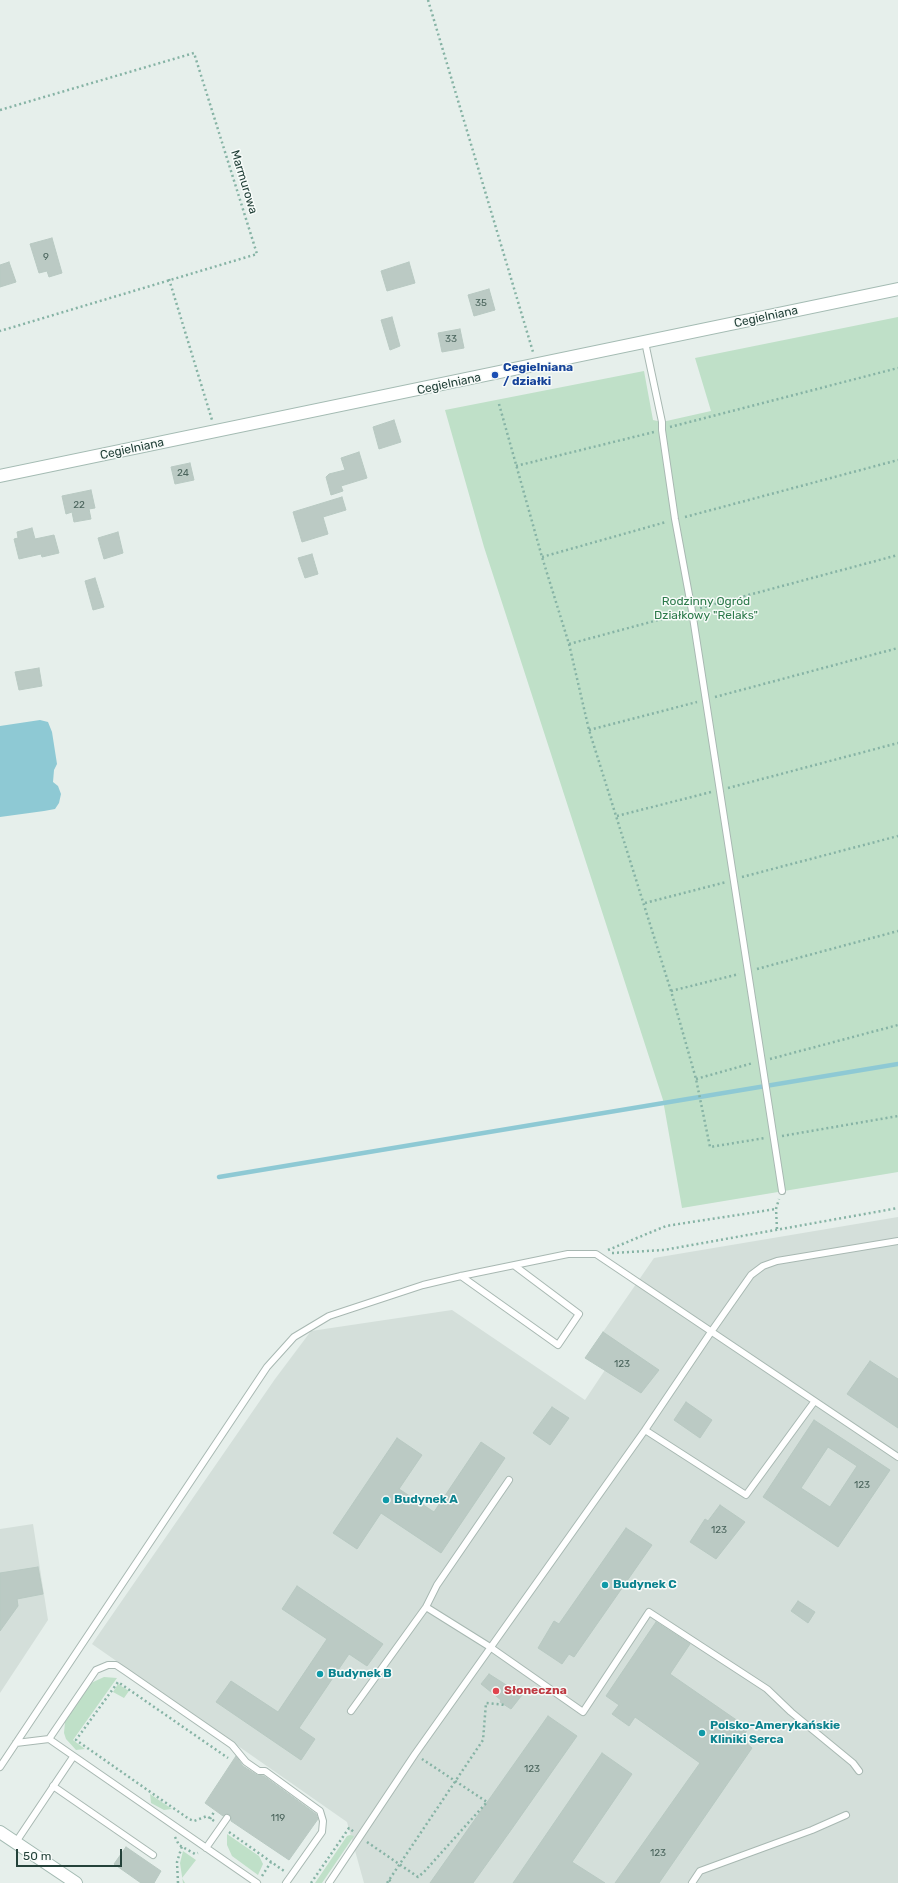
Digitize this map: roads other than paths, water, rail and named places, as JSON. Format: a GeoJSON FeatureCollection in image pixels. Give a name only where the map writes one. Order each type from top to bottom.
{"type":"FeatureCollection","features":[{"type":"Feature","properties":{"kind":"street","name":"Cegielniana"},"geometry":{"type":"LineString","coordinates":[[0,476],[537,366],[898,289]]}},
{"type":"Feature","properties":{"kind":"street"},"geometry":{"type":"LineString","coordinates":[[0,1832],[76,1883]]}},
{"type":"Feature","properties":{"kind":"lane"},"geometry":{"type":"LineString","coordinates":[[645,342],[662,422],[675,519],[692,611],[749,971],[761,1061],[775,1137],[782,1191]]}},
{"type":"Feature","properties":{"kind":"lane"},"geometry":{"type":"LineString","coordinates":[[329,1883],[415,1754],[646,1430],[710,1332],[745,1283],[763,1266],[777,1261],[898,1241]]}},
{"type":"Feature","properties":{"kind":"lane"},"geometry":{"type":"LineString","coordinates":[[0,1767],[267,1367],[294,1337],[329,1316],[423,1285],[460,1276],[568,1254],[596,1254],[814,1402],[898,1457]]}},
{"type":"Feature","properties":{"kind":"lane"},"geometry":{"type":"LineString","coordinates":[[460,1276],[558,1344],[579,1314],[515,1266]]}},
{"type":"Feature","properties":{"kind":"lane"},"geometry":{"type":"LineString","coordinates":[[646,1430],[746,1495],[814,1402]]}},
{"type":"Feature","properties":{"kind":"lane"},"geometry":{"type":"LineString","coordinates":[[351,1711],[426,1607],[436,1585],[509,1480]]}},
{"type":"Feature","properties":{"kind":"lane"},"geometry":{"type":"LineString","coordinates":[[426,1607],[490,1647],[583,1712],[649,1612],[766,1689],[791,1712],[853,1763],[859,1771]]}},
{"type":"Feature","properties":{"kind":"lane"},"geometry":{"type":"LineString","coordinates":[[49,1739],[96,1670],[102,1666],[116,1665],[232,1745],[246,1762],[259,1771],[266,1771],[317,1807],[323,1818],[322,1832],[286,1883]]}},
{"type":"Feature","properties":{"kind":"lane"},"geometry":{"type":"LineString","coordinates":[[16,1743],[49,1739],[206,1848],[259,1880]]}},
{"type":"Feature","properties":{"kind":"lane"},"geometry":{"type":"LineString","coordinates":[[16,1842],[73,1757]]}},
{"type":"Feature","properties":{"kind":"lane"},"geometry":{"type":"LineString","coordinates":[[53,1786],[153,1855]]}},
{"type":"Feature","properties":{"kind":"lane"},"geometry":{"type":"LineString","coordinates":[[692,1883],[700,1871],[812,1830],[846,1815]]}},
{"type":"Feature","properties":{"kind":"lane"},"geometry":{"type":"LineString","coordinates":[[206,1848],[227,1818]]}},
{"type":"Feature","properties":{"kind":"water"},"geometry":{"type":"Polygon","coordinates":[[[40,720],[48,722],[52,732],[57,764],[54,770],[53,782],[58,786],[61,794],[59,803],[55,809],[0,817],[0,726],[40,720]]]}},
{"type":"Feature","properties":{"kind":"waterway"},"geometry":{"type":"LineString","coordinates":[[219,1177],[898,1064]]}},
{"type":"Feature","properties":{"kind":"place","name":"Cegielniana / działki"},"geometry":{"type":"Point","coordinates":[495,375]}},
{"type":"Feature","properties":{"kind":"place","name":"Budynek A"},"geometry":{"type":"Point","coordinates":[386,1500]}},
{"type":"Feature","properties":{"kind":"place","name":"Budynek C"},"geometry":{"type":"Point","coordinates":[605,1585]}},
{"type":"Feature","properties":{"kind":"place","name":"Budynek B"},"geometry":{"type":"Point","coordinates":[320,1674]}},
{"type":"Feature","properties":{"kind":"place","name":"Słoneczna"},"geometry":{"type":"Point","coordinates":[496,1691]}},
{"type":"Feature","properties":{"kind":"place","name":"Polsko-Amerykańskie Kliniki Serca"},"geometry":{"type":"Point","coordinates":[702,1733]}},
{"type":"Feature","properties":{"kind":"park label","name":"Rodzinny Ogród Działkowy \"Relaks\""},"geometry":{"type":"Point","coordinates":[706,609]}}]}
